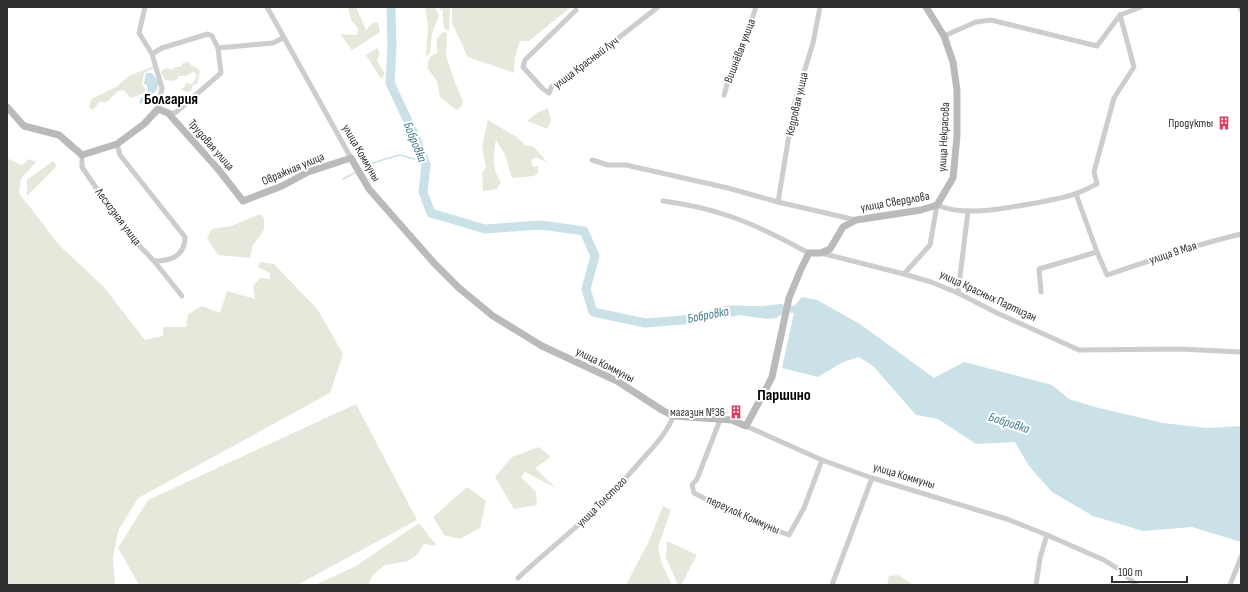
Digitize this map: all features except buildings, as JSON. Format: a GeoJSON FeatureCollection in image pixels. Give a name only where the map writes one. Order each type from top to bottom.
{"type":"FeatureCollection","features":[{"type":"Feature","properties":{"kind":"street"},"geometry":{"type":"LineString","coordinates":[[7,107],[24,126],[59,135],[82,155],[117,144],[144,124],[158,109],[162,88],[152,54],[139,32],[145,7]]}},
{"type":"Feature","properties":{"kind":"street","name":"улица Коммуны"},"geometry":{"type":"LineString","coordinates":[[267,7],[369,189],[434,263],[492,316],[542,346],[617,381],[673,416],[732,420],[822,460],[872,478],[1007,519],[1104,560],[1123,572],[1136,585]]}},
{"type":"Feature","properties":{"kind":"street","name":"улица Красный Луч"},"geometry":{"type":"LineString","coordinates":[[576,10],[525,60],[523,67],[543,89],[549,93],[552,86],[576,71],[658,7]]}},
{"type":"Feature","properties":{"kind":"street","name":"Вишнёвая улица"},"geometry":{"type":"LineString","coordinates":[[724,95],[734,61],[748,31],[756,7]]}},
{"type":"Feature","properties":{"kind":"street","name":"Кедровая улица"},"geometry":{"type":"LineString","coordinates":[[778,202],[794,105],[813,43],[820,7]]}},
{"type":"Feature","properties":{"kind":"street","name":"улица Некрасова"},"geometry":{"type":"LineString","coordinates":[[904,274],[930,245],[937,205],[953,178],[957,136],[957,90],[953,62],[944,36],[926,7]]}},
{"type":"Feature","properties":{"kind":"street"},"geometry":{"type":"LineString","coordinates":[[944,36],[976,22],[991,20],[1097,46],[1120,15],[1141,7]]}},
{"type":"Feature","properties":{"kind":"street","name":"улица Свердлова"},"geometry":{"type":"LineString","coordinates":[[592,160],[608,165],[626,164],[856,220],[921,210],[937,205],[944,208],[968,211],[995,209],[1076,194],[1097,184],[1094,172],[1114,98],[1134,67],[1120,15]]}},
{"type":"Feature","properties":{"kind":"street"},"geometry":{"type":"LineString","coordinates":[[152,54],[162,48],[208,34],[212,36],[218,48],[221,73],[175,113],[168,113]]}},
{"type":"Feature","properties":{"kind":"street"},"geometry":{"type":"LineString","coordinates":[[218,48],[273,42],[283,38]]}},
{"type":"Feature","properties":{"kind":"street","name":"Трудовая улица"},"geometry":{"type":"LineString","coordinates":[[158,109],[168,113],[218,169],[243,201]]}},
{"type":"Feature","properties":{"kind":"street"},"geometry":{"type":"LineString","coordinates":[[117,144],[120,155],[185,237],[185,245],[179,255],[163,261],[154,261]]}},
{"type":"Feature","properties":{"kind":"street","name":"Лесхозная улица"},"geometry":{"type":"LineString","coordinates":[[82,155],[82,167],[105,201],[131,236],[154,261],[182,296]]}},
{"type":"Feature","properties":{"kind":"street","name":"Овражная улица"},"geometry":{"type":"LineString","coordinates":[[243,201],[282,186],[308,172],[351,158]]}},
{"type":"Feature","properties":{"kind":"street"},"geometry":{"type":"LineString","coordinates":[[1041,292],[1039,269],[1097,252],[1076,194]]}},
{"type":"Feature","properties":{"kind":"street","name":"улица Красных Партизан"},"geometry":{"type":"LineString","coordinates":[[663,201],[685,204],[732,217],[779,237],[809,253],[821,253],[904,274],[958,293],[997,313],[1079,350],[1180,349],[1241,352]]}},
{"type":"Feature","properties":{"kind":"street"},"geometry":{"type":"LineString","coordinates":[[958,293],[968,211]]}},
{"type":"Feature","properties":{"kind":"street"},"geometry":{"type":"LineString","coordinates":[[821,253],[830,249],[843,227],[856,220]]}},
{"type":"Feature","properties":{"kind":"street","name":"улица 9 Мая"},"geometry":{"type":"LineString","coordinates":[[1097,252],[1107,275],[1206,242],[1241,234]]}},
{"type":"Feature","properties":{"kind":"street"},"geometry":{"type":"LineString","coordinates":[[746,426],[764,395],[772,377],[789,298],[809,253]]}},
{"type":"Feature","properties":{"kind":"street","name":"улица Толстого"},"geometry":{"type":"LineString","coordinates":[[518,578],[545,552],[573,530],[612,494],[670,426],[673,416]]}},
{"type":"Feature","properties":{"kind":"street","name":"переулок Коммуны"},"geometry":{"type":"LineString","coordinates":[[720,420],[697,479],[692,485],[694,493],[743,518],[789,535],[804,508],[822,460]]}},
{"type":"Feature","properties":{"kind":"street"},"geometry":{"type":"LineString","coordinates":[[832,585],[872,478]]}},
{"type":"Feature","properties":{"kind":"street"},"geometry":{"type":"LineString","coordinates":[[1036,585],[1040,558],[1047,535]]}},
{"type":"Feature","properties":{"kind":"street"},"geometry":{"type":"LineString","coordinates":[[1230,585],[1241,557]]}},
{"type":"Feature","properties":{"kind":"shaded area"},"geometry":{"type":"Polygon","coordinates":[[[348,7],[356,7],[366,30],[373,22],[378,23],[380,32],[352,50],[340,34],[357,35],[358,28],[351,20],[348,7]]]}},
{"type":"Feature","properties":{"kind":"shaded area"},"geometry":{"type":"Polygon","coordinates":[[[425,7],[435,7],[439,15],[432,34],[430,53],[426,57],[428,26],[425,7]]]}},
{"type":"Feature","properties":{"kind":"shaded area"},"geometry":{"type":"Polygon","coordinates":[[[439,7],[450,7],[449,31],[444,28],[442,8],[440,11],[439,7]]]}},
{"type":"Feature","properties":{"kind":"shaded area"},"geometry":{"type":"Polygon","coordinates":[[[452,7],[571,7],[529,41],[520,41],[515,57],[514,73],[468,57],[452,23],[452,7]]]}},
{"type":"Feature","properties":{"kind":"shaded area"},"geometry":{"type":"Polygon","coordinates":[[[443,32],[447,33],[446,56],[463,101],[461,107],[456,110],[440,97],[437,81],[428,69],[429,59],[437,53],[437,38],[443,32]]]}},
{"type":"Feature","properties":{"kind":"shaded area"},"geometry":{"type":"Polygon","coordinates":[[[377,48],[380,53],[377,60],[385,74],[381,79],[366,55],[377,48]]]}},
{"type":"Feature","properties":{"kind":"shaded area"},"geometry":{"type":"Polygon","coordinates":[[[189,62],[200,71],[197,84],[193,85],[191,91],[187,92],[182,90],[182,88],[184,88],[186,83],[192,84],[197,74],[193,72],[186,76],[178,76],[178,79],[172,81],[165,80],[161,73],[162,70],[168,68],[173,70],[174,67],[180,67],[183,63],[189,62]]]}},
{"type":"Feature","properties":{"kind":"shaded area"},"geometry":{"type":"Polygon","coordinates":[[[155,66],[144,73],[142,84],[145,89],[144,93],[131,98],[123,90],[118,91],[107,102],[99,102],[93,110],[89,108],[91,99],[116,87],[130,75],[155,66]]]}},
{"type":"Feature","properties":{"kind":"shaded area"},"geometry":{"type":"Polygon","coordinates":[[[548,108],[551,121],[547,129],[527,121],[537,113],[548,108]]]}},
{"type":"Feature","properties":{"kind":"shaded area"},"geometry":{"type":"Polygon","coordinates":[[[488,120],[517,137],[525,145],[534,147],[548,163],[536,157],[531,160],[533,167],[538,166],[538,173],[534,176],[512,178],[505,155],[496,140],[494,161],[496,172],[501,182],[497,189],[483,191],[482,172],[486,168],[482,146],[488,120]]]}},
{"type":"Feature","properties":{"kind":"shaded area"},"geometry":{"type":"Polygon","coordinates":[[[9,159],[22,165],[29,159],[36,162],[21,179],[19,193],[60,246],[103,286],[145,340],[163,336],[163,327],[186,327],[188,314],[202,306],[220,313],[227,291],[255,299],[253,286],[260,278],[270,279],[270,273],[258,267],[260,262],[274,264],[318,310],[343,354],[330,393],[138,498],[118,531],[113,558],[115,585],[7,585],[7,161],[9,159]]]}},
{"type":"Feature","properties":{"kind":"shaded area"},"geometry":{"type":"Polygon","coordinates":[[[53,161],[57,166],[27,196],[27,180],[53,161]]]}},
{"type":"Feature","properties":{"kind":"shaded area"},"geometry":{"type":"Polygon","coordinates":[[[260,214],[264,218],[264,230],[253,245],[250,258],[218,255],[207,238],[212,229],[231,226],[260,214]]]}},
{"type":"Feature","properties":{"kind":"shaded area"},"geometry":{"type":"Polygon","coordinates":[[[356,404],[417,520],[297,585],[139,585],[118,548],[148,500],[356,404]]]}},
{"type":"Feature","properties":{"kind":"shaded area"},"geometry":{"type":"Polygon","coordinates":[[[539,447],[551,457],[535,468],[556,488],[525,472],[521,477],[536,492],[537,505],[514,509],[495,477],[512,457],[539,447]]]}},
{"type":"Feature","properties":{"kind":"shaded area"},"geometry":{"type":"Polygon","coordinates":[[[467,487],[486,501],[480,528],[460,539],[444,535],[433,517],[467,487]]]}},
{"type":"Feature","properties":{"kind":"shaded area"},"geometry":{"type":"Polygon","coordinates":[[[663,506],[671,510],[658,547],[662,564],[672,585],[626,585],[649,541],[663,506]]]}},
{"type":"Feature","properties":{"kind":"shaded area"},"geometry":{"type":"Polygon","coordinates":[[[419,523],[437,546],[424,544],[417,555],[408,561],[385,565],[373,575],[368,585],[315,585],[356,566],[419,523]]]}},
{"type":"Feature","properties":{"kind":"shaded area"},"geometry":{"type":"Polygon","coordinates":[[[667,541],[697,555],[681,585],[678,585],[666,558],[667,541]]]}},
{"type":"Feature","properties":{"kind":"shaded area"},"geometry":{"type":"Polygon","coordinates":[[[898,575],[913,585],[887,585],[889,576],[898,575]]]}},
{"type":"Feature","properties":{"kind":"water"},"geometry":{"type":"Polygon","coordinates":[[[146,73],[152,73],[159,82],[157,90],[145,102],[140,104],[139,102],[141,98],[148,94],[147,86],[144,83],[146,73]]]}},
{"type":"Feature","properties":{"kind":"water"},"geometry":{"type":"Polygon","coordinates":[[[802,297],[817,300],[860,324],[934,378],[964,362],[1052,385],[1069,399],[1095,407],[1163,423],[1207,428],[1241,426],[1241,542],[1192,527],[1143,531],[1093,516],[1052,492],[1029,466],[1015,442],[976,444],[938,419],[916,415],[873,366],[859,357],[843,362],[818,377],[782,368],[794,313],[785,312],[776,318],[767,319],[739,315],[731,317],[729,306],[762,306],[780,304],[794,306],[802,297]]]}},
{"type":"Feature","properties":{"kind":"waterway","name":"Бобровка"},"geometry":{"type":"LineString","coordinates":[[391,7],[392,48],[390,83],[416,138],[426,165],[423,192],[431,213],[485,229],[541,225],[584,231],[595,256],[586,289],[593,312],[645,323],[694,319],[729,310],[741,310]]}},
{"type":"Feature","properties":{"kind":"waterway"},"geometry":{"type":"LineString","coordinates":[[365,166],[400,155],[414,159],[423,157]]}},
{"type":"Feature","properties":{"kind":"waterway"},"geometry":{"type":"LineString","coordinates":[[343,179],[356,172]]}},
{"type":"Feature","properties":{"kind":"place","name":"Продукты"},"geometry":{"type":"Point","coordinates":[1224,123]}},
{"type":"Feature","properties":{"kind":"place","name":"магазин №36"},"geometry":{"type":"Point","coordinates":[736,412]}},
{"type":"Feature","properties":{"kind":"district","name":"Болгария"},"geometry":{"type":"Point","coordinates":[171,99]}},
{"type":"Feature","properties":{"kind":"district","name":"Паршино"},"geometry":{"type":"Point","coordinates":[784,395]}}]}
